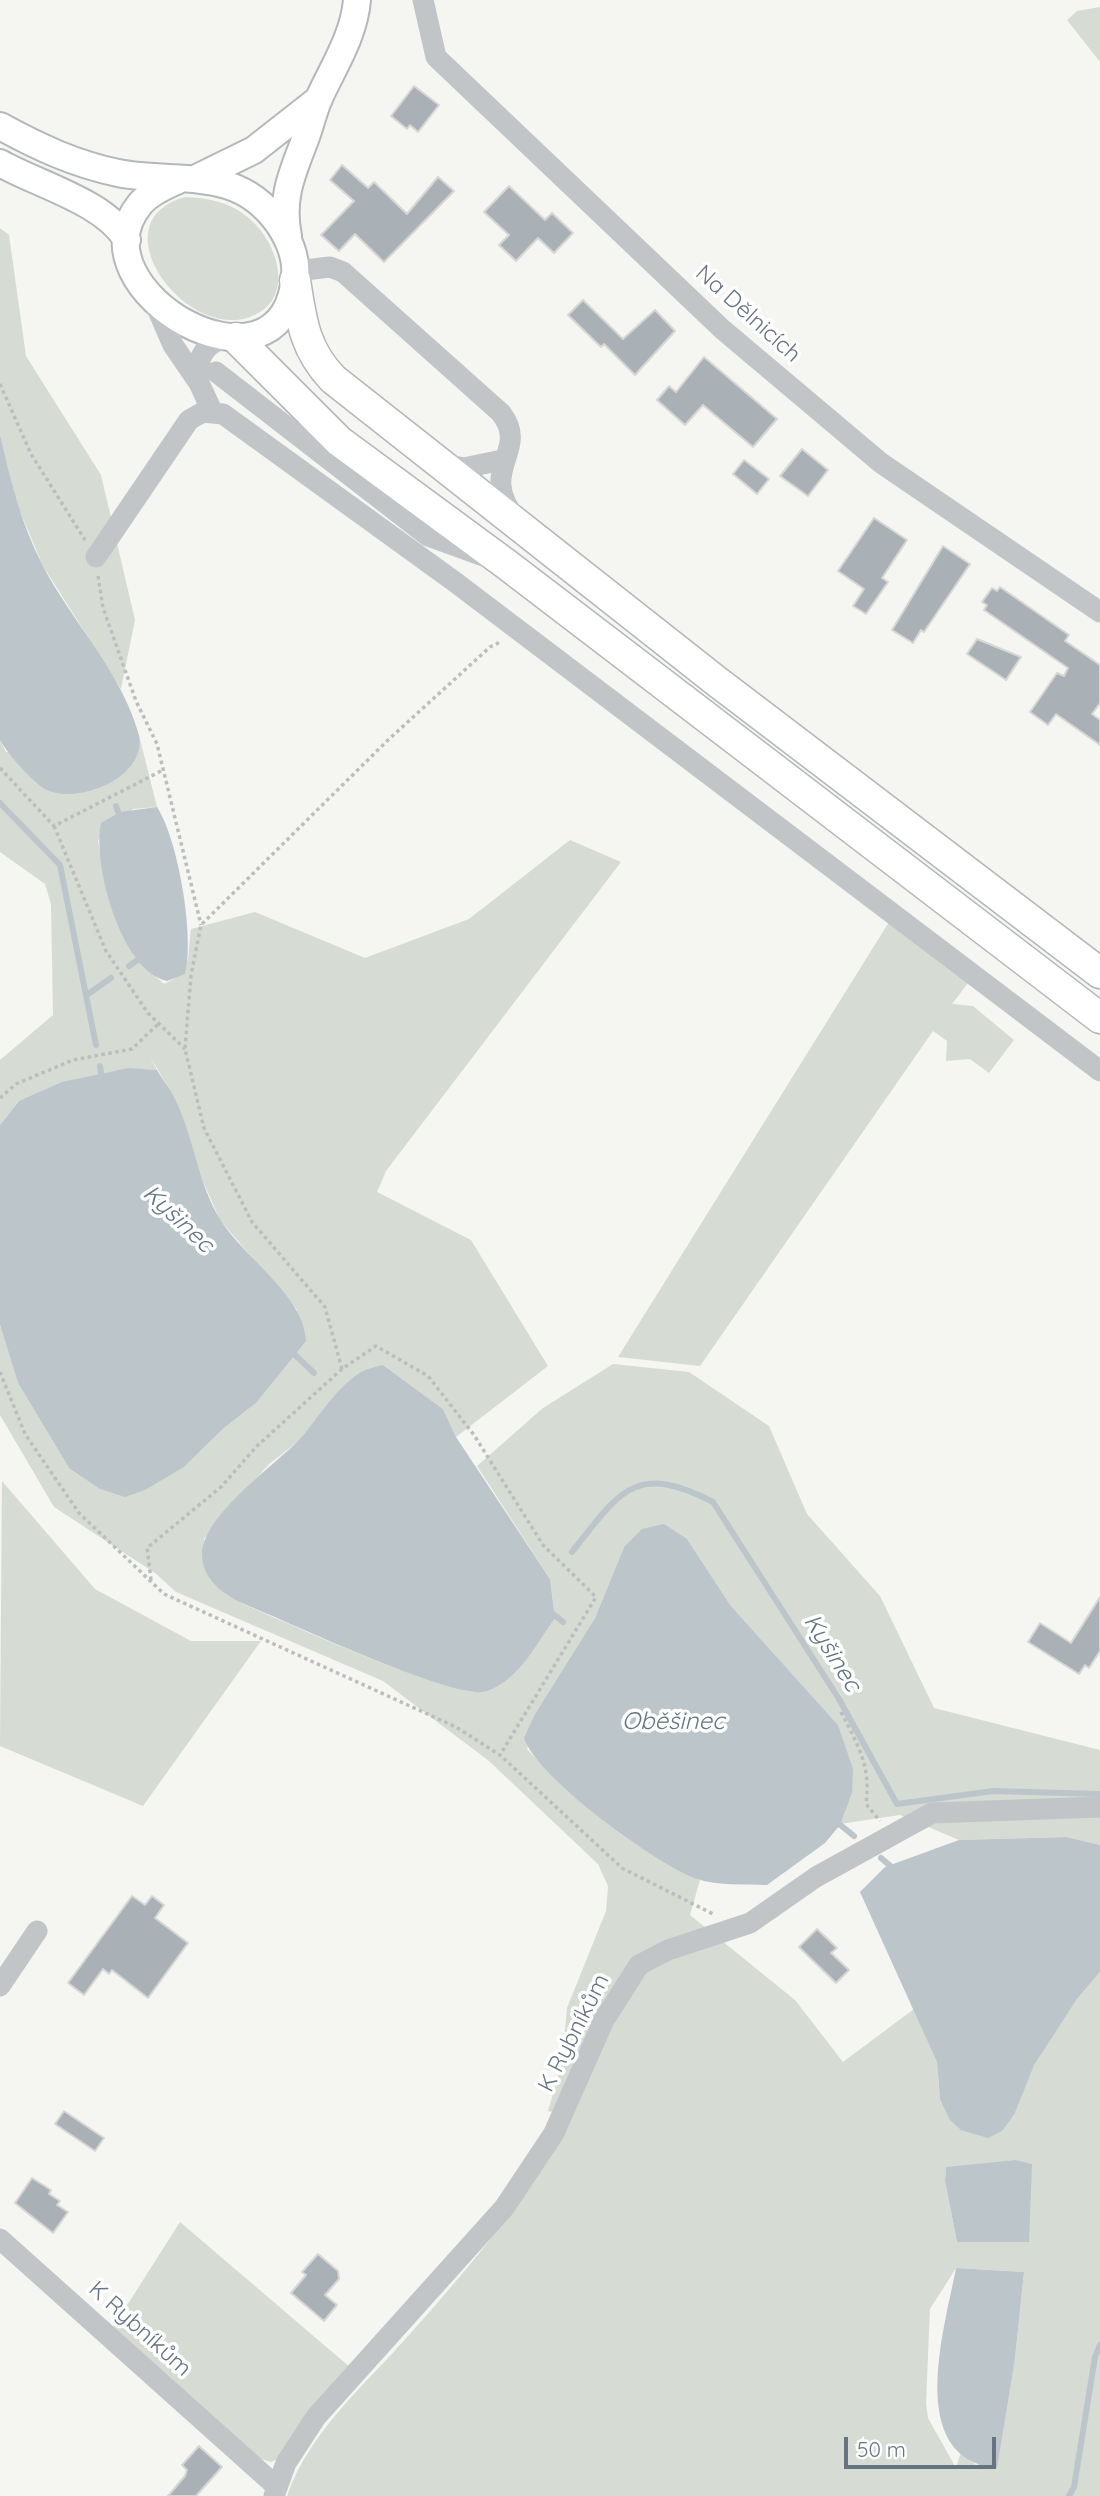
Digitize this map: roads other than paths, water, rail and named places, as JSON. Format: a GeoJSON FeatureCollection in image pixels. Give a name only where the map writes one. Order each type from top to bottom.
{"type":"FeatureCollection","features":[{"type":"Feature","properties":{"kind":"highway"},"geometry":{"type":"LineString","coordinates":[[295,276],[302,331],[320,364],[333,379],[726,688],[1100,973]]}},
{"type":"Feature","properties":{"kind":"highway"},"geometry":{"type":"LineString","coordinates":[[232,338],[340,441],[506,564],[1100,1018]]}},
{"type":"Feature","properties":{"kind":"main road"},"geometry":{"type":"LineString","coordinates":[[0,163],[102,212],[120,228],[127,240],[135,274],[153,299],[181,322],[232,338],[262,332],[271,326],[287,306],[295,276],[283,213],[286,191],[319,99],[342,55],[353,24],[357,0]]}},
{"type":"Feature","properties":{"kind":"main road"},"geometry":{"type":"LineString","coordinates":[[127,240],[129,225],[141,202],[188,178],[254,150],[319,99]]}},
{"type":"Feature","properties":{"kind":"main road"},"geometry":{"type":"LineString","coordinates":[[2,126],[74,162],[121,173],[188,178],[224,184],[252,197],[270,214],[288,239]]}},
{"type":"Feature","properties":{"kind":"street","name":"Na Dělnicích"},"geometry":{"type":"LineString","coordinates":[[423,0],[436,57],[722,329],[881,463],[1100,612]]}},
{"type":"Feature","properties":{"kind":"street"},"geometry":{"type":"LineString","coordinates":[[295,276],[330,267],[354,281],[501,413],[512,435],[510,450],[502,460],[484,466],[464,468],[445,465],[426,454]]}},
{"type":"Feature","properties":{"kind":"street"},"geometry":{"type":"LineString","coordinates":[[153,299],[173,345],[207,377],[428,536],[506,564]]}},
{"type":"Feature","properties":{"kind":"street"},"geometry":{"type":"LineString","coordinates":[[212,411],[207,377],[197,365],[201,355],[214,342],[232,338]]}},
{"type":"Feature","properties":{"kind":"street"},"geometry":{"type":"LineString","coordinates":[[96,558],[188,420],[212,411],[234,422],[522,633],[1100,1071]]}},
{"type":"Feature","properties":{"kind":"street"},"geometry":{"type":"LineString","coordinates":[[502,460],[501,491],[509,509],[529,534]]}},
{"type":"Feature","properties":{"kind":"street","name":"K Rybníkům"},"geometry":{"type":"LineString","coordinates":[[0,2239],[275,2491],[286,2463],[316,2417],[504,2208],[554,2133],[604,2020],[639,1965],[668,1951],[750,1923],[816,1877],[932,1813],[1100,1807]]}},
{"type":"Feature","properties":{"kind":"street"},"geometry":{"type":"LineString","coordinates":[[0,1986],[37,1931]]}},
{"type":"Feature","properties":{"kind":"water"},"geometry":{"type":"Polygon","coordinates":[[[0,434],[17,501],[35,550],[55,587],[120,688],[138,732],[139,748],[134,762],[123,774],[93,790],[61,794],[47,790],[21,767],[0,740],[0,434]]]}},
{"type":"Feature","properties":{"kind":"water"},"geometry":{"type":"Polygon","coordinates":[[[157,807],[172,841],[178,864],[188,937],[185,974],[167,981],[151,973],[136,958],[124,937],[113,914],[106,888],[99,841],[101,823],[120,812],[157,807]]]}},
{"type":"Feature","properties":{"kind":"water"},"geometry":{"type":"Polygon","coordinates":[[[129,1068],[157,1070],[181,1112],[212,1205],[230,1233],[284,1292],[303,1324],[306,1341],[256,1403],[224,1428],[184,1467],[145,1490],[125,1497],[100,1489],[69,1468],[18,1383],[0,1325],[0,1125],[19,1101],[62,1082],[129,1068]]]}},
{"type":"Feature","properties":{"kind":"water"},"geometry":{"type":"Polygon","coordinates":[[[383,1365],[443,1409],[456,1437],[550,1579],[555,1618],[519,1669],[510,1678],[488,1691],[470,1691],[407,1672],[239,1602],[219,1589],[205,1570],[202,1554],[205,1539],[226,1508],[305,1434],[349,1381],[364,1371],[383,1365]]]}},
{"type":"Feature","properties":{"kind":"water","name":"Oběšinec"},"geometry":{"type":"Polygon","coordinates":[[[664,1524],[687,1539],[731,1606],[838,1725],[853,1769],[852,1793],[840,1825],[825,1843],[767,1885],[723,1884],[697,1879],[655,1857],[574,1797],[534,1755],[524,1738],[535,1714],[595,1618],[624,1547],[642,1529],[664,1524]]]}},
{"type":"Feature","properties":{"kind":"water"},"geometry":{"type":"Polygon","coordinates":[[[1067,1837],[1100,1845],[1100,1972],[1077,1999],[1034,2065],[1015,2113],[1002,2131],[988,2138],[961,2130],[950,2120],[940,2099],[937,2062],[860,1892],[885,1867],[959,1840],[1067,1837]]]}},
{"type":"Feature","properties":{"kind":"water"},"geometry":{"type":"Polygon","coordinates":[[[1015,2160],[1032,2164],[1029,2242],[957,2242],[945,2181],[946,2167],[1015,2160]]]}},
{"type":"Feature","properties":{"kind":"water"},"geometry":{"type":"Polygon","coordinates":[[[956,2268],[1024,2272],[1015,2358],[997,2468],[968,2459],[950,2441],[940,2416],[940,2355],[956,2268]]]}},
{"type":"Feature","properties":{"kind":"waterway","name":"Kyšinec"},"geometry":{"type":"LineString","coordinates":[[0,803],[60,865],[96,1045]]}},
{"type":"Feature","properties":{"kind":"waterway"},"geometry":{"type":"LineString","coordinates":[[116,806],[121,820]]}},
{"type":"Feature","properties":{"kind":"waterway"},"geometry":{"type":"LineString","coordinates":[[129,966],[139,959],[138,952]]}},
{"type":"Feature","properties":{"kind":"waterway"},"geometry":{"type":"LineString","coordinates":[[88,994],[111,978]]}},
{"type":"Feature","properties":{"kind":"waterway","name":"Kyšinec"},"geometry":{"type":"LineString","coordinates":[[100,1066],[102,1080]]}},
{"type":"Feature","properties":{"kind":"waterway","name":"Kyšinec"},"geometry":{"type":"LineString","coordinates":[[290,1350],[314,1373]]}},
{"type":"Feature","properties":{"kind":"waterway","name":"Kyšinec"},"geometry":{"type":"LineString","coordinates":[[572,1552],[616,1499],[646,1484],[664,1484],[713,1502],[839,1699],[897,1804],[993,1791],[1100,1794]]}},
{"type":"Feature","properties":{"kind":"waterway"},"geometry":{"type":"LineString","coordinates":[[551,1612],[563,1622]]}},
{"type":"Feature","properties":{"kind":"waterway"},"geometry":{"type":"LineString","coordinates":[[833,1819],[854,1836]]}},
{"type":"Feature","properties":{"kind":"waterway"},"geometry":{"type":"LineString","coordinates":[[881,1858],[894,1869]]}},
{"type":"Feature","properties":{"kind":"waterway","name":"Kyšinec"},"geometry":{"type":"LineString","coordinates":[[1069,2496],[1074,2487],[1095,2357],[1100,2345]]}}]}
